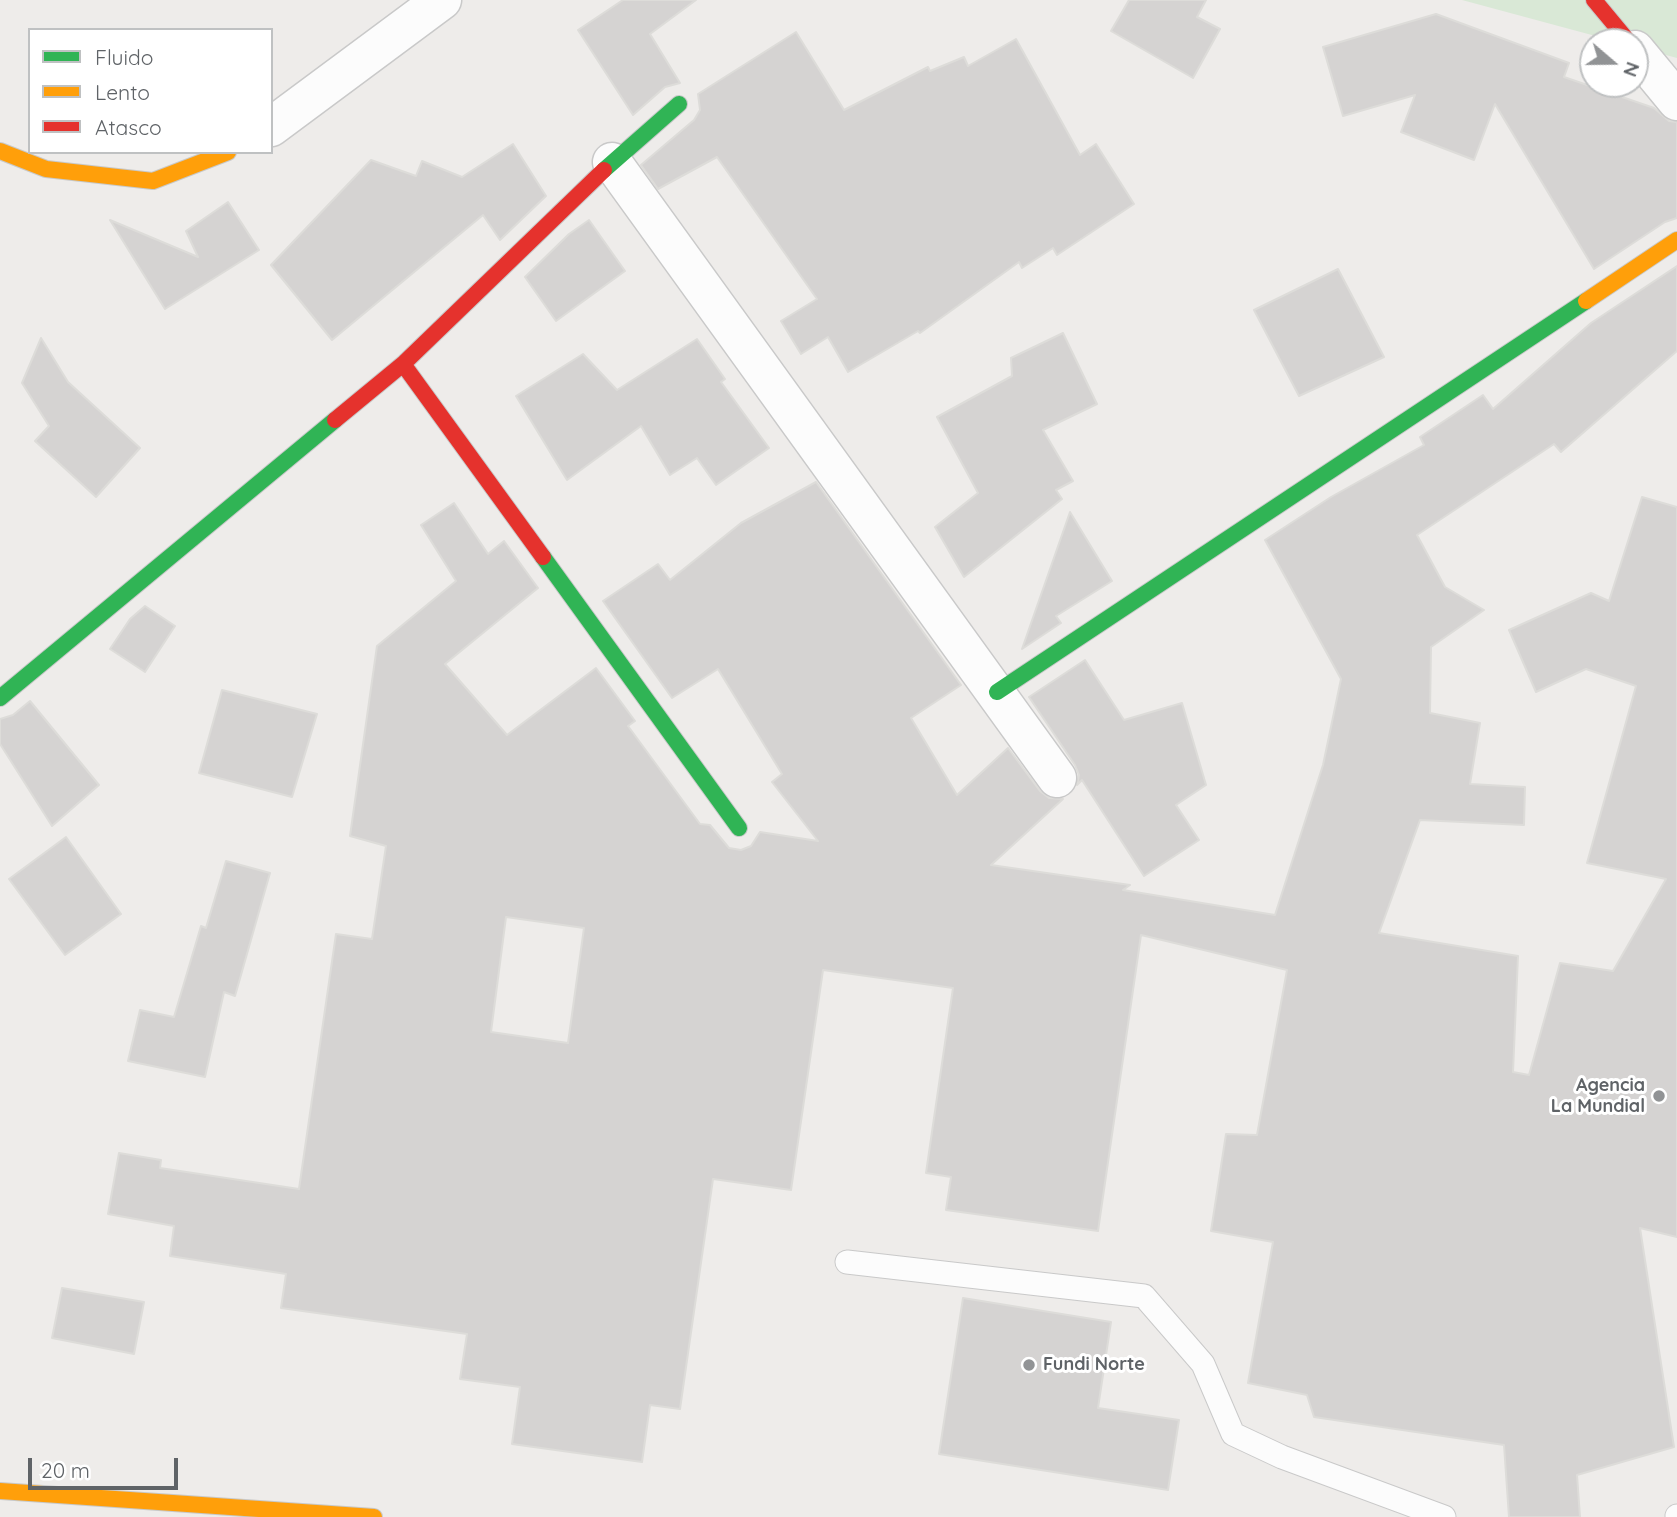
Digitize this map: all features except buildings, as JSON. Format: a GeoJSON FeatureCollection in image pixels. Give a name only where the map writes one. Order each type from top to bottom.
{"type":"FeatureCollection","features":[{"type":"Feature","properties":{"kind":"main road"},"geometry":{"type":"LineString","coordinates":[[1594,0],[1617,28]]}},
{"type":"Feature","properties":{"kind":"main road"},"geometry":{"type":"LineString","coordinates":[[0,698],[403,364],[612,162],[679,104]]}},
{"type":"Feature","properties":{"kind":"main road"},"geometry":{"type":"LineString","coordinates":[[0,150],[47,169],[153,181],[223,154]]}},
{"type":"Feature","properties":{"kind":"main road"},"geometry":{"type":"LineString","coordinates":[[998,692],[1677,240]]}},
{"type":"Feature","properties":{"kind":"main road"},"geometry":{"type":"LineString","coordinates":[[403,364],[739,828]]}},
{"type":"Feature","properties":{"kind":"main road"},"geometry":{"type":"LineString","coordinates":[[0,1491],[374,1517]]}},
{"type":"Feature","properties":{"kind":"street"},"geometry":{"type":"LineString","coordinates":[[273,126],[442,0]]}},
{"type":"Feature","properties":{"kind":"street"},"geometry":{"type":"LineString","coordinates":[[1649,67],[1677,102]]}},
{"type":"Feature","properties":{"kind":"street"},"geometry":{"type":"LineString","coordinates":[[612,162],[998,692],[1057,778]]}},
{"type":"Feature","properties":{"kind":"lane"},"geometry":{"type":"LineString","coordinates":[[847,1262],[1144,1296],[1203,1364],[1233,1434],[1282,1457],[1444,1517]]}},
{"type":"Feature","properties":{"kind":"green space"},"geometry":{"type":"Polygon","coordinates":[[[1462,0],[1677,0],[1677,58],[1649,50],[1649,28],[1579,28],[1579,32],[1462,0]]]}},
{"type":"Feature","properties":{"kind":"traffic: fast"},"geometry":{"type":"LineString","coordinates":[[604,170],[679,104]]}},
{"type":"Feature","properties":{"kind":"traffic: fast"},"geometry":{"type":"LineString","coordinates":[[997,692],[1586,301]]}},
{"type":"Feature","properties":{"kind":"traffic: fast"},"geometry":{"type":"LineString","coordinates":[[0,698],[335,420]]}},
{"type":"Feature","properties":{"kind":"traffic: fast"},"geometry":{"type":"LineString","coordinates":[[543,557],[739,828]]}},
{"type":"Feature","properties":{"kind":"traffic: slow"},"geometry":{"type":"LineString","coordinates":[[0,151],[46,169],[153,181],[223,154]]}},
{"type":"Feature","properties":{"kind":"traffic: slow"},"geometry":{"type":"LineString","coordinates":[[1586,301],[1677,240]]}},
{"type":"Feature","properties":{"kind":"traffic: slow"},"geometry":{"type":"LineString","coordinates":[[0,1491],[374,1517]]}},
{"type":"Feature","properties":{"kind":"traffic: jam"},"geometry":{"type":"LineString","coordinates":[[1594,0],[1617,28]]}},
{"type":"Feature","properties":{"kind":"traffic: jam"},"geometry":{"type":"LineString","coordinates":[[335,420],[403,364],[604,170]]}},
{"type":"Feature","properties":{"kind":"traffic: jam"},"geometry":{"type":"LineString","coordinates":[[403,364],[543,557]]}},
{"type":"Feature","properties":{"kind":"place","name":"Agencia La Mundial"},"geometry":{"type":"Point","coordinates":[1659,1096]}},
{"type":"Feature","properties":{"kind":"place","name":"Fundi Norte"},"geometry":{"type":"Point","coordinates":[1029,1365]}}]}
